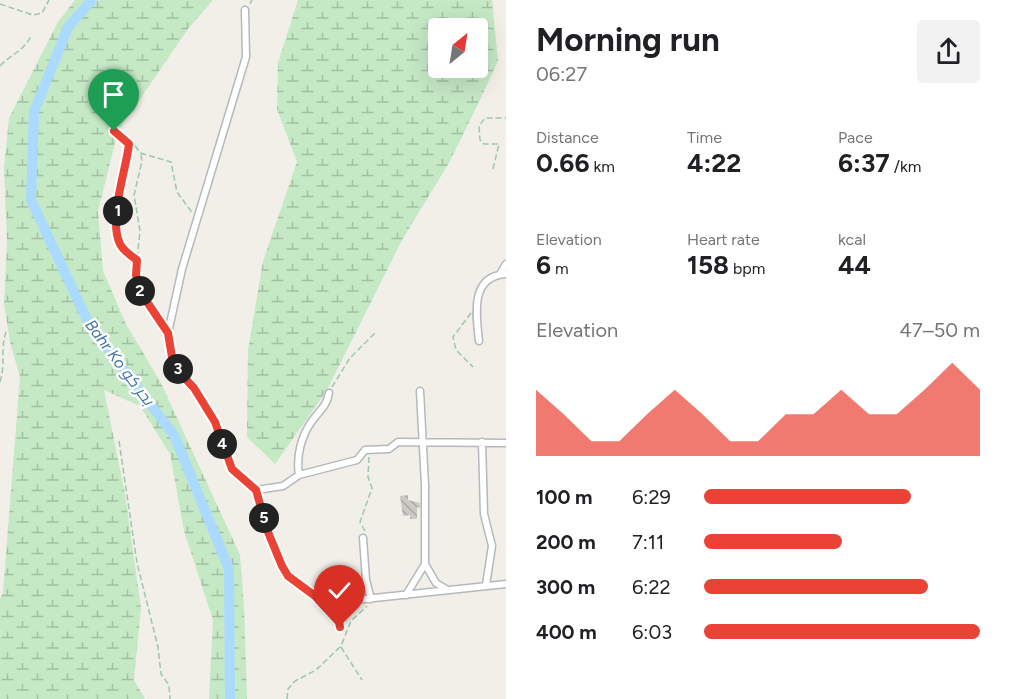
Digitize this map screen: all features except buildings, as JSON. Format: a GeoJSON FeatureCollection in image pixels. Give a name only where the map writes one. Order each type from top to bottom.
{"type":"FeatureCollection","features":[{"type":"Feature","properties":{"kind":"street"},"geometry":{"type":"LineString","coordinates":[[245,10],[246,57],[186,252],[168,333],[172,357],[215,422],[232,469],[256,490],[268,532],[282,566],[288,576],[315,596],[339,601],[371,599],[506,584]]}},
{"type":"Feature","properties":{"kind":"street"},"geometry":{"type":"LineString","coordinates":[[479,341],[476,309],[483,283],[503,274],[506,265]]}},
{"type":"Feature","properties":{"kind":"street"},"geometry":{"type":"LineString","coordinates":[[406,595],[424,564],[420,391]]}},
{"type":"Feature","properties":{"kind":"street"},"geometry":{"type":"LineString","coordinates":[[299,476],[298,455],[306,434],[325,407],[329,393]]}},
{"type":"Feature","properties":{"kind":"street"},"geometry":{"type":"LineString","coordinates":[[256,490],[283,486],[299,476],[357,460],[363,452],[389,448],[398,442],[506,443]]}},
{"type":"Feature","properties":{"kind":"street"},"geometry":{"type":"LineString","coordinates":[[482,442],[484,514],[492,546],[486,585]]}},
{"type":"Feature","properties":{"kind":"street"},"geometry":{"type":"LineString","coordinates":[[363,538],[366,580],[371,599]]}},
{"type":"Feature","properties":{"kind":"street"},"geometry":{"type":"LineString","coordinates":[[424,564],[436,583],[447,589]]}},
{"type":"Feature","properties":{"kind":"path"},"geometry":{"type":"LineString","coordinates":[[0,4],[33,15],[42,14],[49,0]]}},
{"type":"Feature","properties":{"kind":"path"},"geometry":{"type":"LineString","coordinates":[[245,10],[252,0]]}},
{"type":"Feature","properties":{"kind":"path"},"geometry":{"type":"LineString","coordinates":[[0,66],[8,57],[21,52],[31,36]]}},
{"type":"Feature","properties":{"kind":"path"},"geometry":{"type":"LineString","coordinates":[[493,169],[499,144],[484,144],[480,140],[479,126],[485,118],[506,118]]}},
{"type":"Feature","properties":{"kind":"path"},"geometry":{"type":"LineString","coordinates":[[114,131],[129,144],[134,144],[140,153],[142,161],[134,195],[140,231],[136,275],[141,293],[168,333]]}},
{"type":"Feature","properties":{"kind":"path"},"geometry":{"type":"LineString","coordinates":[[129,144],[119,191],[117,227],[120,243],[137,260]]}},
{"type":"Feature","properties":{"kind":"path"},"geometry":{"type":"LineString","coordinates":[[140,153],[171,162],[177,192],[197,219]]}},
{"type":"Feature","properties":{"kind":"path"},"geometry":{"type":"LineString","coordinates":[[473,367],[456,350],[453,337],[476,309]]}},
{"type":"Feature","properties":{"kind":"path"},"geometry":{"type":"LineString","coordinates":[[0,334],[6,332],[2,343],[5,365],[0,382]]}},
{"type":"Feature","properties":{"kind":"path"},"geometry":{"type":"LineString","coordinates":[[329,393],[350,358],[375,333]]}},
{"type":"Feature","properties":{"kind":"path"},"geometry":{"type":"LineString","coordinates":[[119,441],[137,563],[158,647],[161,674],[169,685],[170,699]]}},
{"type":"Feature","properties":{"kind":"path"},"geometry":{"type":"LineString","coordinates":[[363,538],[365,530],[360,522],[372,489],[368,477],[370,450]]}},
{"type":"Feature","properties":{"kind":"path"},"geometry":{"type":"LineString","coordinates":[[315,596],[345,632]]}},
{"type":"Feature","properties":{"kind":"path"},"geometry":{"type":"LineString","coordinates":[[287,699],[288,688],[295,681],[316,670],[341,646],[351,621],[364,610],[371,599]]}},
{"type":"Feature","properties":{"kind":"path"},"geometry":{"type":"LineString","coordinates":[[341,646],[362,681]]}},
{"type":"Feature","properties":{"kind":"green space"},"geometry":{"type":"Polygon","coordinates":[[[75,0],[213,0],[188,29],[118,131],[98,211],[103,271],[126,324],[161,383],[240,555],[247,699],[209,699],[213,620],[184,531],[170,454],[140,406],[104,390],[125,494],[141,608],[134,680],[145,699],[0,699],[0,599],[3,592],[20,377],[10,342],[4,304],[7,241],[4,168],[9,118],[58,22],[75,0]]]}},
{"type":"Feature","properties":{"kind":"green space"},"geometry":{"type":"Polygon","coordinates":[[[298,0],[492,0],[498,61],[478,104],[449,163],[402,240],[326,392],[275,464],[247,437],[248,350],[263,261],[297,162],[277,109],[278,63],[298,0]]]}},
{"type":"Feature","properties":{"kind":"waterway","name":"Bahr Ko بحر كو"},"geometry":{"type":"LineString","coordinates":[[92,0],[68,27],[34,112],[31,200],[89,324],[174,435],[229,569],[230,699]]}},
{"type":"Feature","properties":{"kind":"route"},"geometry":{"type":"LineString","coordinates":[[114,131],[129,144],[119,191],[117,227],[120,243],[137,260],[136,275],[141,293],[168,333],[172,357],[178,371],[194,388],[215,422],[232,469],[256,490],[268,532],[282,566],[288,576],[315,596],[339,622],[340,627]]}}]}
